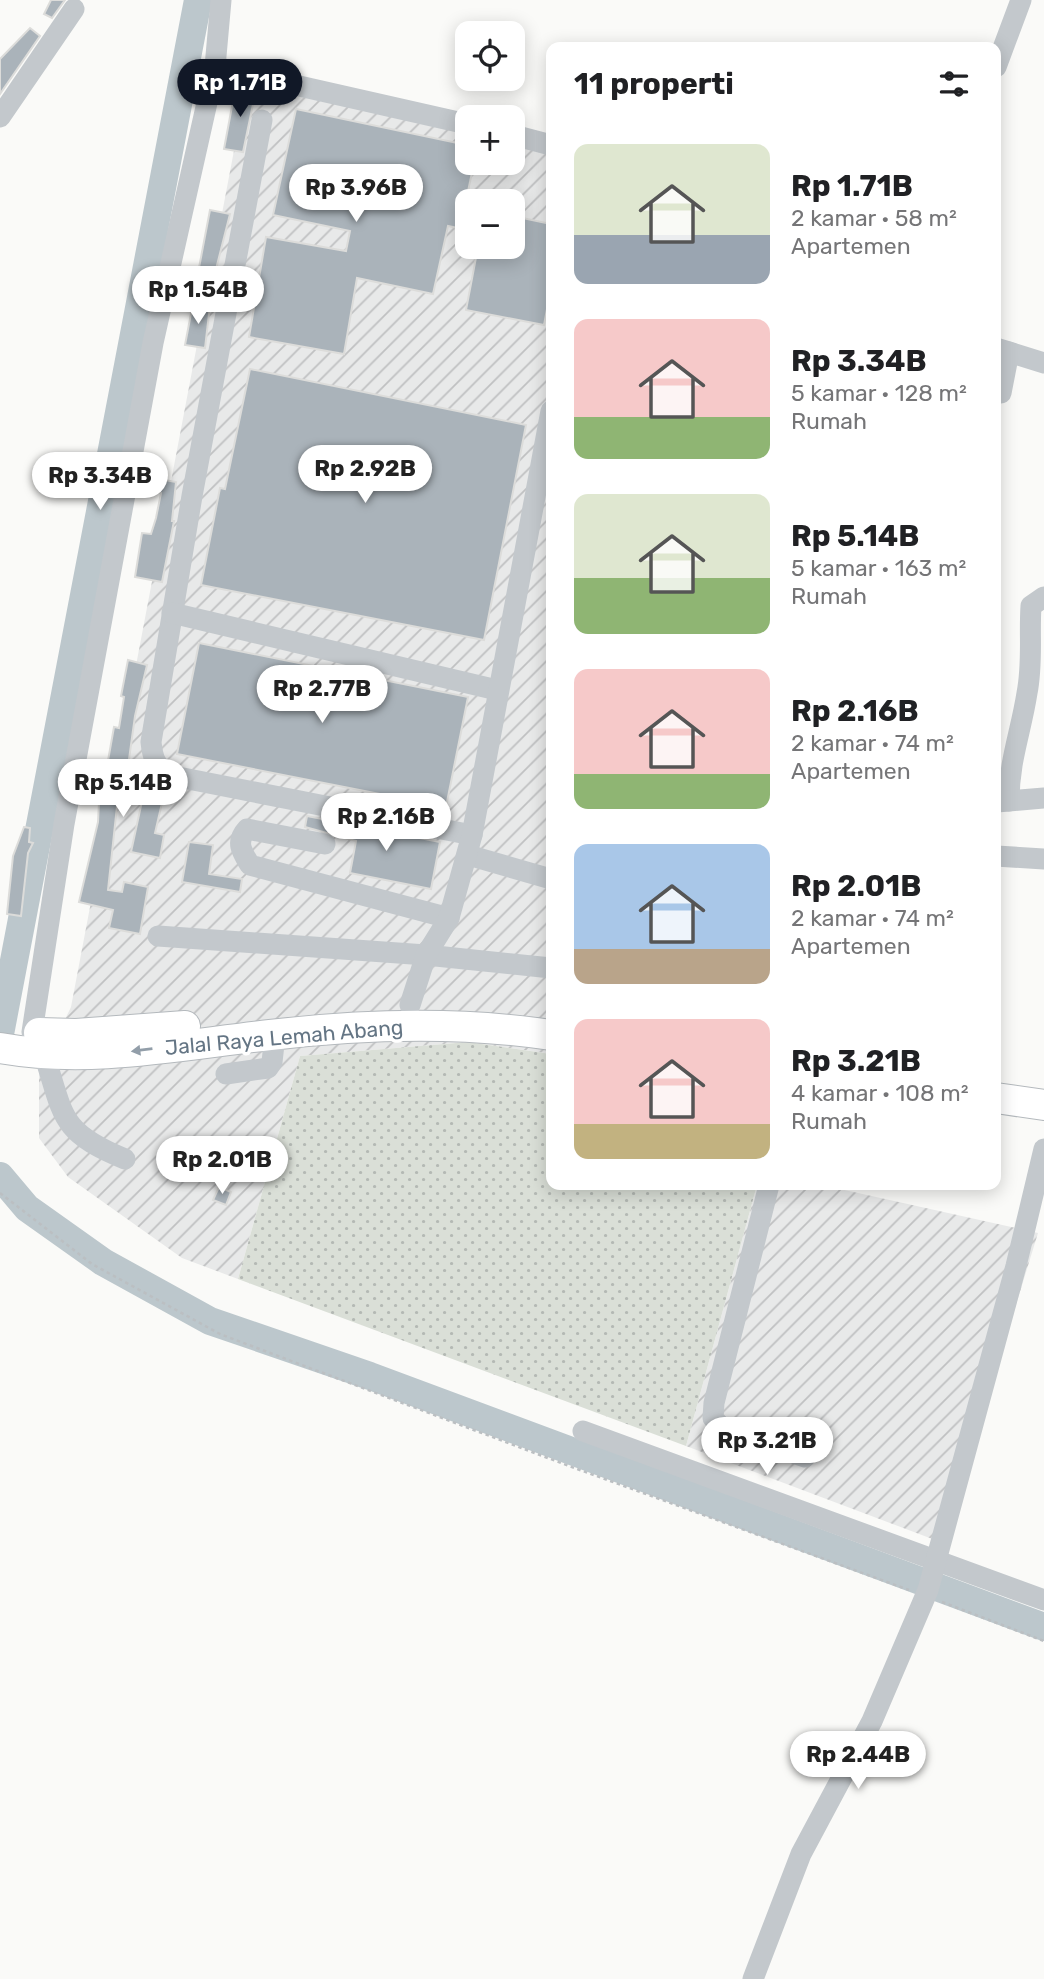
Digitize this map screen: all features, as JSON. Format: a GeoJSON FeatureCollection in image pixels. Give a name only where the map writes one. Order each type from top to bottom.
{"type":"FeatureCollection","features":[{"type":"Feature","properties":{"kind":"highway","name":"Jalal Raya Lemah Abang"},"geometry":{"type":"LineString","coordinates":[[19,1041],[410,1005],[452,1006],[546,1016]]}},
{"type":"Feature","properties":{"kind":"highway","name":"Jalal Raya Lemah Abang"},"geometry":{"type":"LineString","coordinates":[[19,1041],[128,1052],[275,1035],[422,1024],[471,1025],[546,1034]]}},
{"type":"Feature","properties":{"kind":"highway"},"geometry":{"type":"LineString","coordinates":[[1001,1080],[1044,1086]]}},
{"type":"Feature","properties":{"kind":"highway"},"geometry":{"type":"LineString","coordinates":[[1001,1099],[1044,1105]]}},
{"type":"Feature","properties":{"kind":"street"},"geometry":{"type":"LineString","coordinates":[[125,1158],[92,1145],[63,1117],[19,1041],[64,824],[143,395],[215,67],[221,0]]}},
{"type":"Feature","properties":{"kind":"street"},"geometry":{"type":"LineString","coordinates":[[1001,54],[1021,0]]}},
{"type":"Feature","properties":{"kind":"street"},"geometry":{"type":"LineString","coordinates":[[0,117],[74,9]]}},
{"type":"Feature","properties":{"kind":"street"},"geometry":{"type":"LineString","coordinates":[[215,67],[455,121]]}},
{"type":"Feature","properties":{"kind":"street"},"geometry":{"type":"LineString","coordinates":[[262,120],[151,742],[153,761],[161,770],[173,776],[470,845],[546,877]]}},
{"type":"Feature","properties":{"kind":"street"},"geometry":{"type":"LineString","coordinates":[[525,138],[546,144]]}},
{"type":"Feature","properties":{"kind":"street"},"geometry":{"type":"LineString","coordinates":[[1001,393],[1002,350],[1044,363]]}},
{"type":"Feature","properties":{"kind":"street"},"geometry":{"type":"LineString","coordinates":[[410,1005],[426,955],[449,918],[470,845],[546,437]]}},
{"type":"Feature","properties":{"kind":"street"},"geometry":{"type":"LineString","coordinates":[[1044,597],[1031,606],[1037,677],[1010,760],[1002,801],[1044,798]]}},
{"type":"Feature","properties":{"kind":"street"},"geometry":{"type":"LineString","coordinates":[[173,613],[497,690]]}},
{"type":"Feature","properties":{"kind":"street"},"geometry":{"type":"LineString","coordinates":[[325,844],[247,829],[242,834],[240,849],[250,865],[449,918]]}},
{"type":"Feature","properties":{"kind":"street"},"geometry":{"type":"LineString","coordinates":[[1001,856],[1044,859]]}},
{"type":"Feature","properties":{"kind":"street"},"geometry":{"type":"LineString","coordinates":[[158,936],[426,955],[546,967]]}},
{"type":"Feature","properties":{"kind":"street"},"geometry":{"type":"LineString","coordinates":[[226,1074],[268,1068],[272,1062],[275,1035]]}},
{"type":"Feature","properties":{"kind":"street"},"geometry":{"type":"LineString","coordinates":[[753,1979],[801,1854],[882,1700],[931,1581],[1044,1149]]}},
{"type":"Feature","properties":{"kind":"street"},"geometry":{"type":"LineString","coordinates":[[768,1190],[714,1403],[713,1418],[722,1428],[805,1457]]}},
{"type":"Feature","properties":{"kind":"street"},"geometry":{"type":"LineString","coordinates":[[583,1431],[931,1581],[1044,1600]]}},
{"type":"Feature","properties":{"kind":"path"},"geometry":{"type":"LineString","coordinates":[[0,1193],[92,1264],[220,1334],[569,1466],[931,1581],[1044,1641]]}},
{"type":"Feature","properties":{"kind":"shaded area"},"geometry":{"type":"Polygon","coordinates":[[[248,77],[455,120],[455,175],[525,175],[525,137],[546,142],[546,1053],[468,1042],[300,1056],[238,1279],[182,1258],[68,1177],[39,1138],[39,1073],[71,1007],[248,77]]]}},
{"type":"Feature","properties":{"kind":"shaded area"},"geometry":{"type":"Polygon","coordinates":[[[468,1042],[546,1053],[546,1190],[756,1190],[686,1446],[238,1279],[300,1056],[468,1042]]]}},
{"type":"Feature","properties":{"kind":"shaded area"},"geometry":{"type":"Polygon","coordinates":[[[756,1190],[844,1190],[1038,1233],[943,1543],[686,1446],[756,1190]]]}},
{"type":"Feature","properties":{"kind":"building"},"geometry":{"type":"Polygon","coordinates":[[[51,0],[65,0],[52,18],[44,14],[51,0]]]}},
{"type":"Feature","properties":{"kind":"building"},"geometry":{"type":"Polygon","coordinates":[[[30,28],[40,36],[0,94],[0,59],[30,28]]]}},
{"type":"Feature","properties":{"kind":"building"},"geometry":{"type":"Polygon","coordinates":[[[236,85],[256,90],[243,152],[224,149],[236,85]]]}},
{"type":"Feature","properties":{"kind":"building"},"geometry":{"type":"Polygon","coordinates":[[[296,109],[455,142],[455,175],[471,175],[468,189],[455,189],[455,227],[448,226],[433,294],[357,278],[344,354],[249,337],[266,237],[346,251],[350,231],[273,215],[296,109]]]}},
{"type":"Feature","properties":{"kind":"building"},"geometry":{"type":"Polygon","coordinates":[[[210,210],[230,214],[214,277],[198,273],[210,210]]]}},
{"type":"Feature","properties":{"kind":"building"},"geometry":{"type":"Polygon","coordinates":[[[525,219],[546,223],[544,325],[466,310],[476,259],[525,259],[525,219]]]}},
{"type":"Feature","properties":{"kind":"building"},"geometry":{"type":"Polygon","coordinates":[[[193,303],[210,305],[205,348],[185,345],[193,303]]]}},
{"type":"Feature","properties":{"kind":"building"},"geometry":{"type":"Polygon","coordinates":[[[250,369],[526,425],[484,640],[201,585],[220,488],[225,489],[250,369]]]}},
{"type":"Feature","properties":{"kind":"building"},"geometry":{"type":"Polygon","coordinates":[[[159,479],[176,482],[174,521],[162,582],[135,577],[142,533],[151,534],[156,518],[161,493],[156,492],[159,479]]]}},
{"type":"Feature","properties":{"kind":"building"},"geometry":{"type":"Polygon","coordinates":[[[199,643],[468,697],[446,807],[177,754],[199,643]]]}},
{"type":"Feature","properties":{"kind":"building"},"geometry":{"type":"Polygon","coordinates":[[[128,660],[147,665],[135,716],[126,781],[165,790],[155,833],[164,835],[160,858],[131,852],[142,801],[118,797],[108,890],[122,892],[124,882],[148,887],[140,934],[109,928],[113,910],[79,902],[98,822],[100,782],[104,783],[114,727],[119,728],[124,697],[121,696],[128,660]]]}},
{"type":"Feature","properties":{"kind":"building"},"geometry":{"type":"Polygon","coordinates":[[[307,816],[440,842],[431,889],[350,873],[356,841],[305,827],[307,816]]]}},
{"type":"Feature","properties":{"kind":"building"},"geometry":{"type":"Polygon","coordinates":[[[24,827],[30,828],[29,842],[33,843],[28,853],[21,916],[7,914],[13,856],[24,827]]]}},
{"type":"Feature","properties":{"kind":"building"},"geometry":{"type":"Polygon","coordinates":[[[189,842],[213,845],[209,874],[242,879],[240,892],[182,882],[189,842]]]}},
{"type":"Feature","properties":{"kind":"building"},"geometry":{"type":"Polygon","coordinates":[[[196,1138],[208,1142],[203,1157],[191,1152],[196,1138]]]}},
{"type":"Feature","properties":{"kind":"building"},"geometry":{"type":"Polygon","coordinates":[[[219,1187],[231,1192],[226,1205],[213,1200],[219,1187]]]}},
{"type":"Feature","properties":{"kind":"waterway"},"geometry":{"type":"LineString","coordinates":[[0,1034],[198,0]]}},
{"type":"Feature","properties":{"kind":"waterway"},"geometry":{"type":"LineString","coordinates":[[0,1176],[27,1208],[103,1262],[210,1321],[370,1376],[1044,1627]]}}]}
